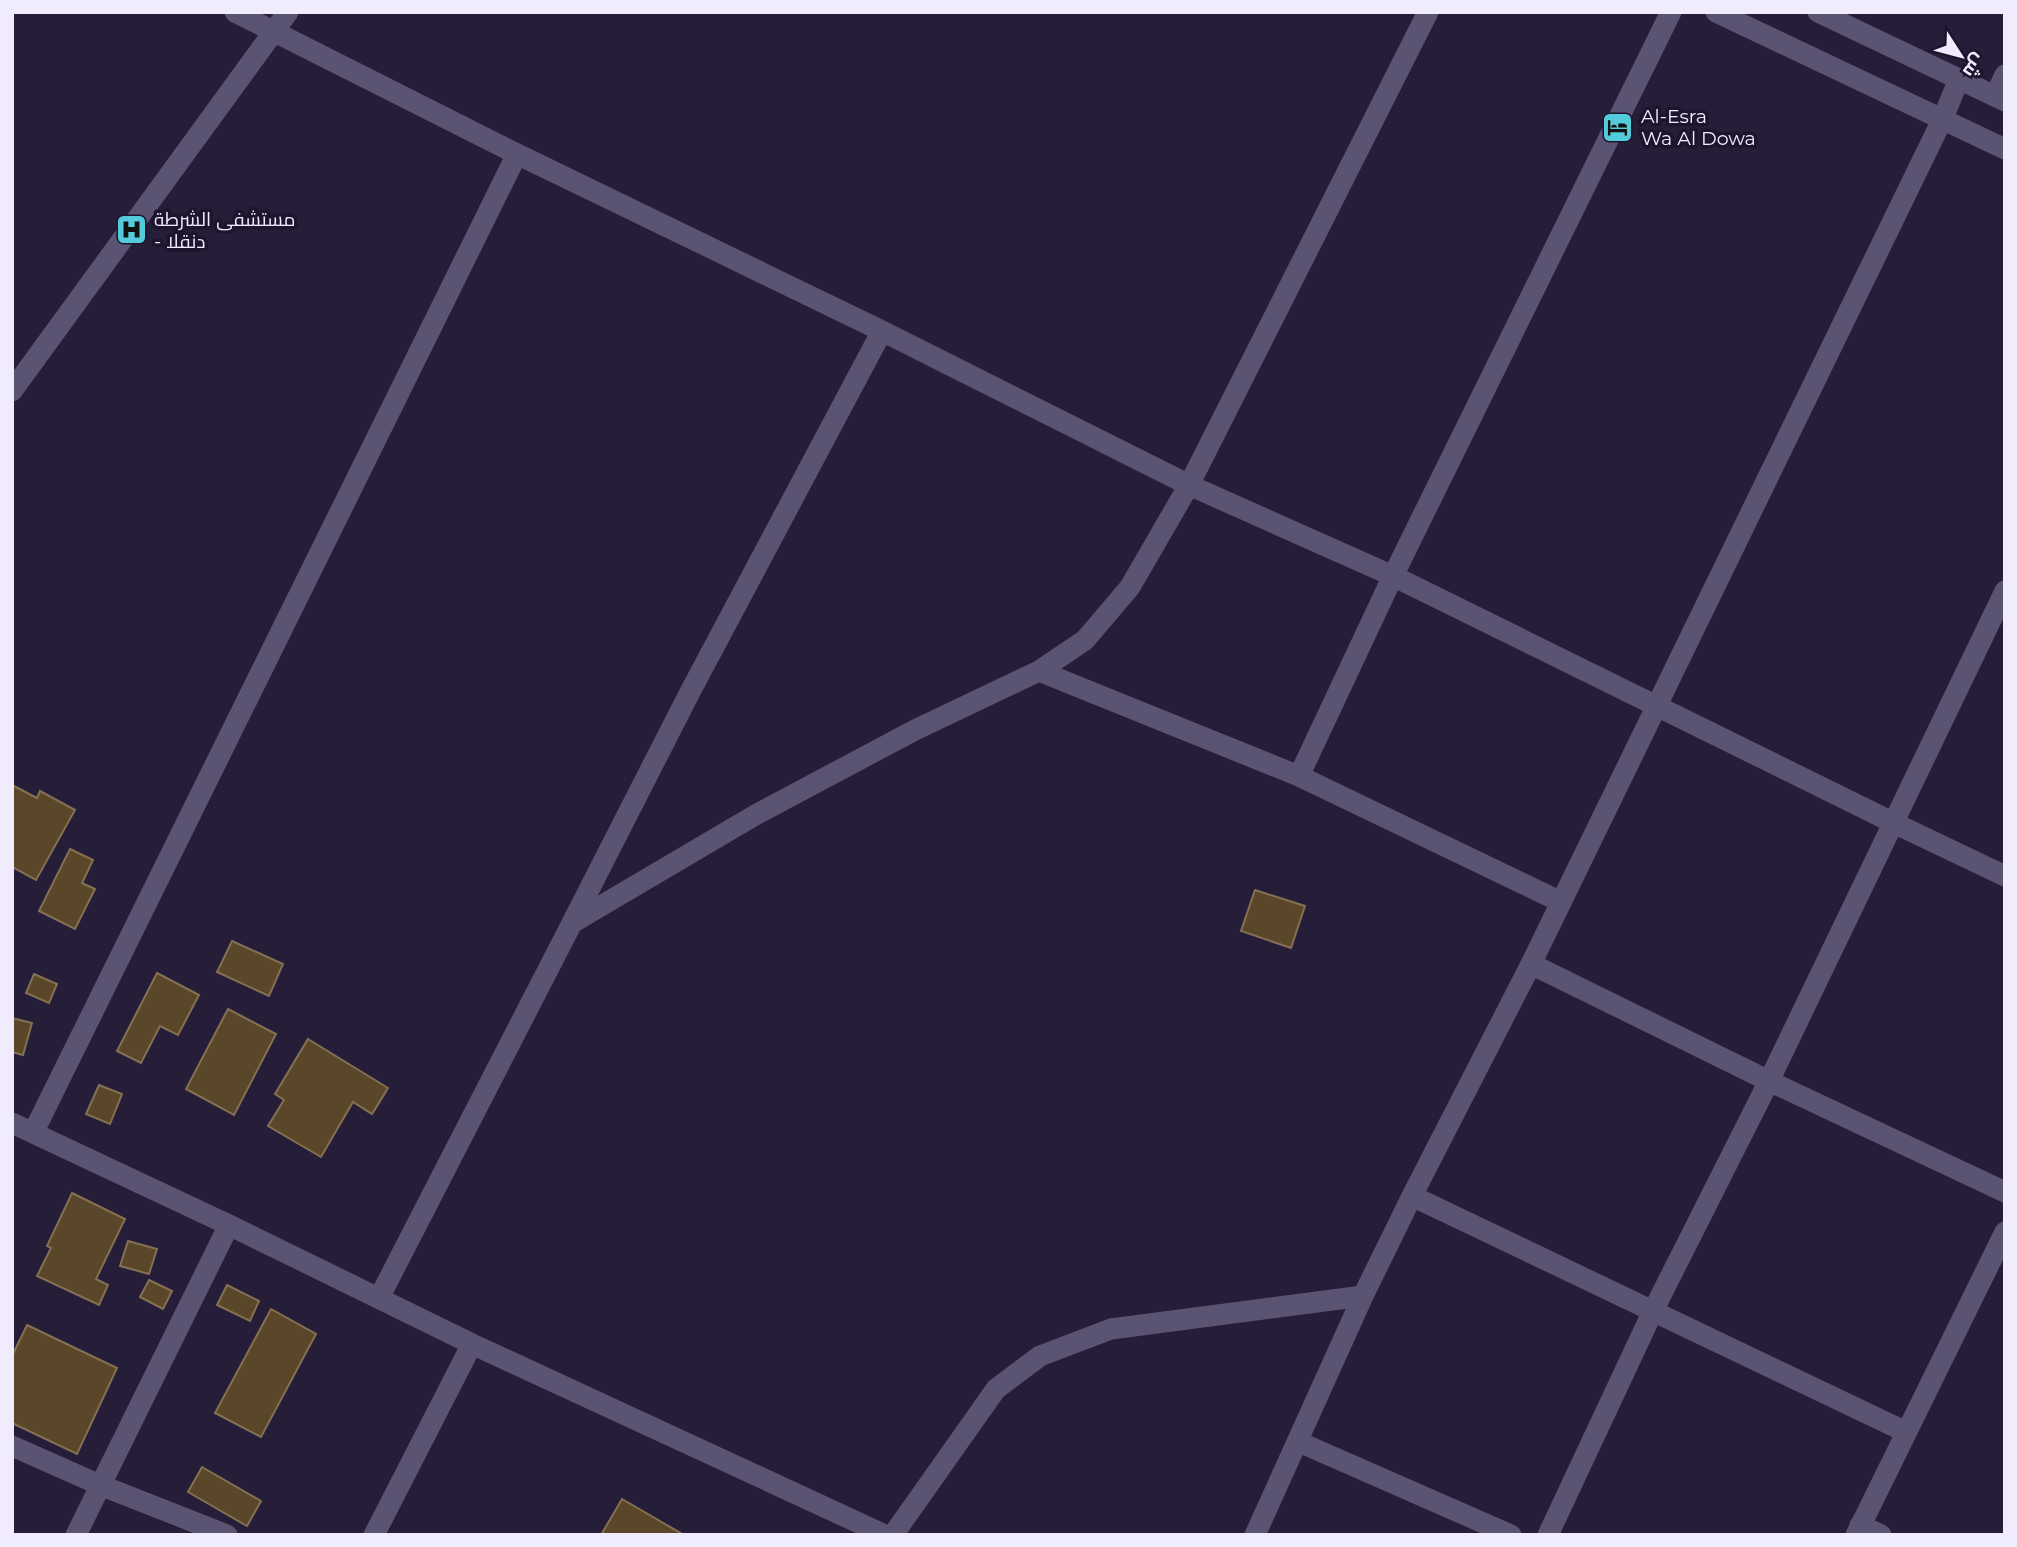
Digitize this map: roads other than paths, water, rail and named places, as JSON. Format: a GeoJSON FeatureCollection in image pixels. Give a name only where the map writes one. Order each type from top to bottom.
{"type":"FeatureCollection","features":[{"type":"Feature","properties":{"kind":"street"},"geometry":{"type":"LineString","coordinates":[[235,12],[1189,485],[1393,576],[2005,876]]}},
{"type":"Feature","properties":{"kind":"street"},"geometry":{"type":"LineString","coordinates":[[12,391],[288,12]]}},
{"type":"Feature","properties":{"kind":"street"},"geometry":{"type":"LineString","coordinates":[[572,923],[757,814],[915,730],[1039,671],[1085,640],[1129,587],[1189,485],[1428,12]]}},
{"type":"Feature","properties":{"kind":"street"},"geometry":{"type":"LineString","coordinates":[[1299,776],[1393,576],[1671,12]]}},
{"type":"Feature","properties":{"kind":"street"},"geometry":{"type":"LineString","coordinates":[[1716,12],[2005,149]]}},
{"type":"Feature","properties":{"kind":"street"},"geometry":{"type":"LineString","coordinates":[[1818,12],[2000,99],[2005,75]]}},
{"type":"Feature","properties":{"kind":"street"},"geometry":{"type":"LineString","coordinates":[[1255,1535],[1363,1296],[1531,964],[1943,118],[1959,79]]}},
{"type":"Feature","properties":{"kind":"street"},"geometry":{"type":"LineString","coordinates":[[33,1133],[517,154]]}},
{"type":"Feature","properties":{"kind":"street"},"geometry":{"type":"LineString","coordinates":[[379,1298],[690,692],[882,331]]}},
{"type":"Feature","properties":{"kind":"street"},"geometry":{"type":"LineString","coordinates":[[1548,1535],[1653,1311],[1769,1081],[2005,591]]}},
{"type":"Feature","properties":{"kind":"street"},"geometry":{"type":"LineString","coordinates":[[1039,671],[1299,776],[1561,902]]}},
{"type":"Feature","properties":{"kind":"street"},"geometry":{"type":"LineString","coordinates":[[1531,964],[1769,1081],[2005,1192]]}},
{"type":"Feature","properties":{"kind":"street"},"geometry":{"type":"LineString","coordinates":[[12,1123],[229,1225],[472,1345],[885,1535]]}},
{"type":"Feature","properties":{"kind":"street"},"geometry":{"type":"LineString","coordinates":[[1412,1196],[1906,1432]]}},
{"type":"Feature","properties":{"kind":"street"},"geometry":{"type":"LineString","coordinates":[[76,1535],[229,1225]]}},
{"type":"Feature","properties":{"kind":"street"},"geometry":{"type":"LineString","coordinates":[[1881,1535],[1858,1530],[1906,1432],[1997,1265],[2005,1232]]}},
{"type":"Feature","properties":{"kind":"street"},"geometry":{"type":"LineString","coordinates":[[893,1535],[996,1389],[1040,1356],[1111,1329],[1363,1296]]}},
{"type":"Feature","properties":{"kind":"street"},"geometry":{"type":"LineString","coordinates":[[374,1535],[472,1345]]}},
{"type":"Feature","properties":{"kind":"street"},"geometry":{"type":"LineString","coordinates":[[1299,1442],[1511,1535]]}},
{"type":"Feature","properties":{"kind":"street"},"geometry":{"type":"LineString","coordinates":[[12,1446],[100,1485],[227,1535]]}},
{"type":"Feature","properties":{"kind":"place","name":"Al-Esra Wa Al Dowa"},"geometry":{"type":"Point","coordinates":[1618,127]}},
{"type":"Feature","properties":{"kind":"place","name":"مستشفى الشرطة - دنقلا"},"geometry":{"type":"Point","coordinates":[131,230]}}]}
